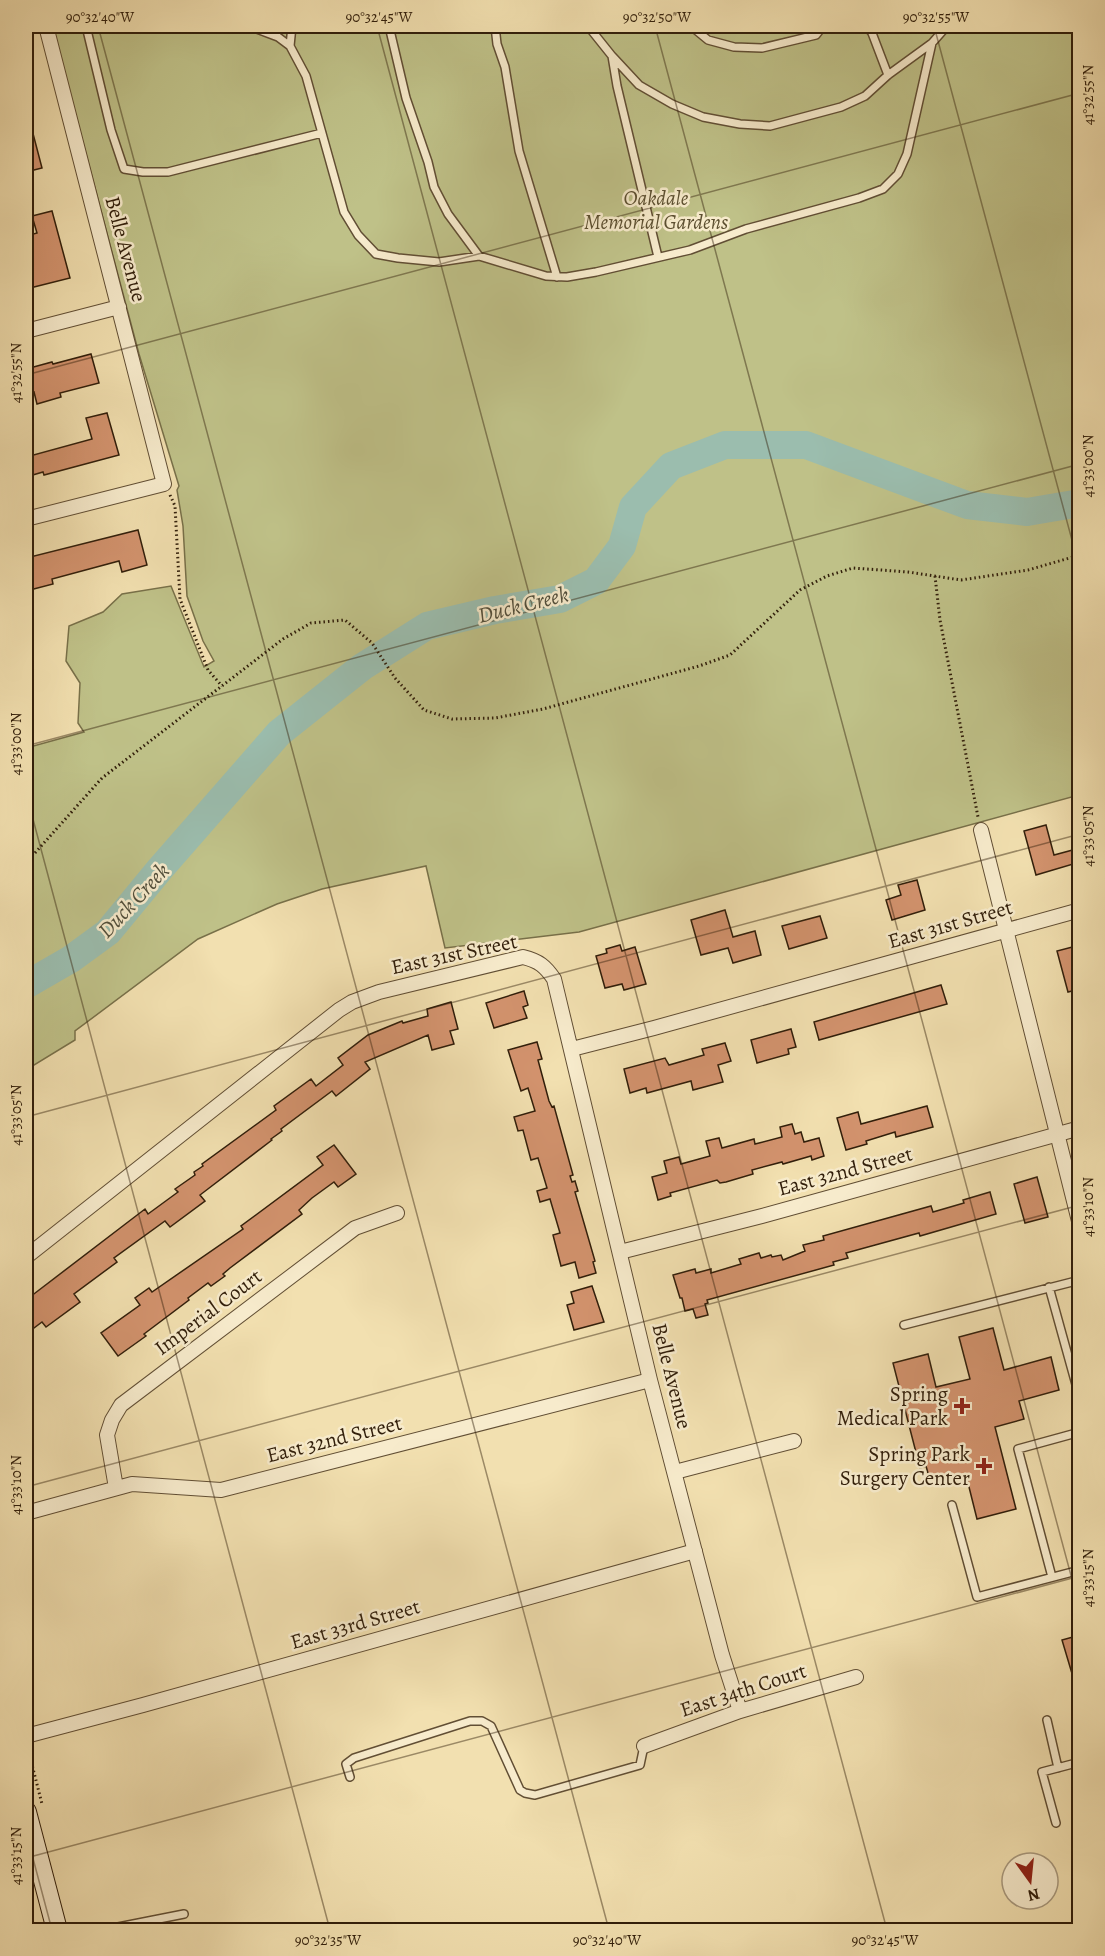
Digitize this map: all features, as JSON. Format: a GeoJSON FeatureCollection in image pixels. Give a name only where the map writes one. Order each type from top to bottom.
{"type":"FeatureCollection","features":[{"type":"Feature","properties":{"kind":"street","name":"Belle Avenue"},"geometry":{"type":"LineString","coordinates":[[46,26],[164,484]]}},
{"type":"Feature","properties":{"kind":"street"},"geometry":{"type":"LineString","coordinates":[[26,331],[119,307]]}},
{"type":"Feature","properties":{"kind":"street"},"geometry":{"type":"LineString","coordinates":[[26,519],[164,484]]}},
{"type":"Feature","properties":{"kind":"street"},"geometry":{"type":"LineString","coordinates":[[981,830],[1080,1225]]}},
{"type":"Feature","properties":{"kind":"street","name":"East 31st Street"},"geometry":{"type":"LineString","coordinates":[[26,1257],[339,1010],[352,1002],[379,992],[523,957],[537,960],[546,966],[554,979],[572,1049],[1080,910]]}},
{"type":"Feature","properties":{"kind":"street","name":"Belle Avenue"},"geometry":{"type":"LineString","coordinates":[[572,1049],[650,1380],[722,1655],[740,1711]]}},
{"type":"Feature","properties":{"kind":"street","name":"East 32nd Street"},"geometry":{"type":"LineString","coordinates":[[620,1252],[762,1216],[1080,1128]]}},
{"type":"Feature","properties":{"kind":"street","name":"Imperial Court"},"geometry":{"type":"LineString","coordinates":[[116,1488],[107,1435],[112,1420],[121,1405],[355,1228],[397,1213]]}},
{"type":"Feature","properties":{"kind":"street","name":"East 32nd Street"},"geometry":{"type":"LineString","coordinates":[[26,1513],[132,1484],[221,1490],[650,1380]]}},
{"type":"Feature","properties":{"kind":"street"},"geometry":{"type":"LineString","coordinates":[[675,1472],[794,1441]]}},
{"type":"Feature","properties":{"kind":"street","name":"East 33rd Street"},"geometry":{"type":"LineString","coordinates":[[26,1736],[695,1551]]}},
{"type":"Feature","properties":{"kind":"street","name":"East 34th Court"},"geometry":{"type":"LineString","coordinates":[[645,1746],[740,1711],[856,1677]]}},
{"type":"Feature","properties":{"kind":"street"},"geometry":{"type":"LineString","coordinates":[[26,1812],[57,1930]]}},
{"type":"Feature","properties":{"kind":"lane"},"geometry":{"type":"LineString","coordinates":[[86,26],[111,130],[124,169],[168,172],[322,133]]}},
{"type":"Feature","properties":{"kind":"lane"},"geometry":{"type":"LineString","coordinates":[[249,26],[278,37],[290,46],[306,76],[344,212],[358,235],[376,254],[439,262],[478,256],[546,276],[557,277],[596,272],[690,250],[746,229],[859,198],[883,189],[898,174],[907,154],[932,43]]}},
{"type":"Feature","properties":{"kind":"lane"},"geometry":{"type":"LineString","coordinates":[[290,46],[292,26]]}},
{"type":"Feature","properties":{"kind":"lane"},"geometry":{"type":"LineString","coordinates":[[389,26],[406,98],[434,187],[448,214],[478,256]]}},
{"type":"Feature","properties":{"kind":"lane"},"geometry":{"type":"LineString","coordinates":[[495,26],[497,44],[505,67],[519,151],[557,277]]}},
{"type":"Feature","properties":{"kind":"lane"},"geometry":{"type":"LineString","coordinates":[[588,26],[639,85],[672,104],[703,117],[740,124],[770,126],[841,107],[865,96],[888,75],[932,43],[947,26]]}},
{"type":"Feature","properties":{"kind":"lane"},"geometry":{"type":"LineString","coordinates":[[691,26],[708,40],[734,47],[762,48],[816,35],[823,26]]}},
{"type":"Feature","properties":{"kind":"lane"},"geometry":{"type":"LineString","coordinates":[[867,26],[872,33],[888,75]]}},
{"type":"Feature","properties":{"kind":"lane"},"geometry":{"type":"LineString","coordinates":[[612,56],[658,258]]}},
{"type":"Feature","properties":{"kind":"lane"},"geometry":{"type":"LineString","coordinates":[[904,1325],[1080,1280]]}},
{"type":"Feature","properties":{"kind":"lane"},"geometry":{"type":"LineString","coordinates":[[1049,1287],[1080,1399]]}},
{"type":"Feature","properties":{"kind":"lane"},"geometry":{"type":"LineString","coordinates":[[1052,1577],[1018,1449],[1080,1432]]}},
{"type":"Feature","properties":{"kind":"lane"},"geometry":{"type":"LineString","coordinates":[[952,1505],[977,1597],[1080,1570]]}},
{"type":"Feature","properties":{"kind":"lane"},"geometry":{"type":"LineString","coordinates":[[1047,1720],[1058,1768]]}},
{"type":"Feature","properties":{"kind":"lane"},"geometry":{"type":"LineString","coordinates":[[350,1777],[346,1764],[354,1758],[470,1721],[482,1721],[491,1726],[520,1790],[535,1795],[640,1765],[645,1746]]}},
{"type":"Feature","properties":{"kind":"lane"},"geometry":{"type":"LineString","coordinates":[[1056,1823],[1042,1772],[1080,1762]]}},
{"type":"Feature","properties":{"kind":"lane"},"geometry":{"type":"LineString","coordinates":[[104,1930],[184,1914]]}},
{"type":"Feature","properties":{"kind":"lane"},"geometry":{"type":"LineString","coordinates":[[1066,1930],[1080,1927]]}},
{"type":"Feature","properties":{"kind":"path"},"geometry":{"type":"LineString","coordinates":[[164,484],[175,506],[180,599],[208,670],[222,686]]}},
{"type":"Feature","properties":{"kind":"path"},"geometry":{"type":"LineString","coordinates":[[26,863],[102,778],[283,639],[311,623],[345,620],[372,643],[395,678],[424,710],[452,719],[495,718],[543,709],[699,666],[730,655],[800,590],[827,576],[853,568],[961,580],[1028,570],[1080,555]]}},
{"type":"Feature","properties":{"kind":"path"},"geometry":{"type":"LineString","coordinates":[[935,576],[940,620],[981,830]]}},
{"type":"Feature","properties":{"kind":"green space","name":"Oakdale Memorial Gardens"},"geometry":{"type":"Polygon","coordinates":[[[52,26],[1079,26],[1079,795],[579,932],[445,948],[426,866],[322,889],[277,904],[198,939],[75,1031],[75,1040],[26,1070],[26,748],[84,732],[78,723],[80,683],[66,661],[69,626],[103,612],[122,594],[171,586],[204,667],[214,661],[203,641],[187,596],[183,526],[177,490],[179,486],[139,354],[52,26]]]}},
{"type":"Feature","properties":{"kind":"building"},"geometry":{"type":"Polygon","coordinates":[[[26,122],[30,122],[42,168],[26,172],[26,122]]]}},
{"type":"Feature","properties":{"kind":"building"},"geometry":{"type":"Polygon","coordinates":[[[52,211],[70,278],[26,289],[26,236],[37,233],[32,216],[52,211]]]}},
{"type":"Feature","properties":{"kind":"building"},"geometry":{"type":"Polygon","coordinates":[[[91,354],[99,383],[60,393],[61,397],[37,404],[34,392],[26,394],[26,369],[91,354]]]}},
{"type":"Feature","properties":{"kind":"building"},"geometry":{"type":"Polygon","coordinates":[[[107,413],[119,455],[44,475],[43,472],[26,477],[26,457],[92,439],[86,418],[107,413]]]}},
{"type":"Feature","properties":{"kind":"building"},"geometry":{"type":"Polygon","coordinates":[[[138,530],[147,565],[122,572],[119,561],[52,579],[53,584],[26,591],[26,558],[138,530]]]}},
{"type":"Feature","properties":{"kind":"building"},"geometry":{"type":"Polygon","coordinates":[[[1046,825],[1054,855],[1080,848],[1080,862],[1036,875],[1024,831],[1046,825]]]}},
{"type":"Feature","properties":{"kind":"building"},"geometry":{"type":"Polygon","coordinates":[[[917,880],[925,910],[892,920],[886,900],[901,895],[898,885],[917,880]]]}},
{"type":"Feature","properties":{"kind":"building"},"geometry":{"type":"Polygon","coordinates":[[[725,910],[733,937],[755,931],[761,955],[733,963],[728,948],[701,955],[691,920],[725,910]]]}},
{"type":"Feature","properties":{"kind":"building"},"geometry":{"type":"Polygon","coordinates":[[[820,916],[827,938],[789,949],[782,926],[820,916]]]}},
{"type":"Feature","properties":{"kind":"building"},"geometry":{"type":"Polygon","coordinates":[[[620,945],[622,951],[635,947],[646,984],[624,990],[622,984],[605,988],[596,956],[607,953],[606,949],[620,945]]]}},
{"type":"Feature","properties":{"kind":"building"},"geometry":{"type":"Polygon","coordinates":[[[1080,945],[1080,989],[1068,992],[1057,951],[1080,945]]]}},
{"type":"Feature","properties":{"kind":"building"},"geometry":{"type":"Polygon","coordinates":[[[941,985],[947,1004],[819,1040],[814,1022],[941,985]]]}},
{"type":"Feature","properties":{"kind":"building"},"geometry":{"type":"Polygon","coordinates":[[[524,991],[528,1005],[523,1007],[527,1018],[494,1028],[486,1003],[524,991]]]}},
{"type":"Feature","properties":{"kind":"building"},"geometry":{"type":"Polygon","coordinates":[[[451,1002],[458,1029],[450,1031],[454,1044],[432,1050],[428,1035],[365,1062],[370,1069],[336,1096],[332,1091],[281,1129],[282,1131],[272,1140],[200,1195],[205,1201],[170,1227],[165,1221],[114,1258],[117,1262],[74,1294],[80,1302],[46,1327],[42,1322],[26,1334],[26,1300],[145,1209],[148,1214],[178,1192],[175,1189],[195,1175],[194,1172],[203,1166],[202,1164],[276,1110],[274,1106],[311,1079],[316,1086],[343,1065],[338,1058],[368,1035],[402,1021],[403,1023],[428,1016],[427,1009],[451,1002]]]}},
{"type":"Feature","properties":{"kind":"building"},"geometry":{"type":"Polygon","coordinates":[[[791,1029],[796,1047],[788,1049],[789,1054],[757,1063],[751,1040],[791,1029]]]}},
{"type":"Feature","properties":{"kind":"building"},"geometry":{"type":"Polygon","coordinates":[[[537,1042],[542,1059],[538,1060],[549,1101],[552,1107],[554,1106],[573,1175],[570,1176],[572,1182],[575,1181],[578,1191],[575,1192],[595,1261],[593,1262],[596,1273],[579,1278],[575,1262],[561,1266],[553,1235],[560,1233],[550,1199],[540,1202],[537,1191],[547,1188],[538,1158],[531,1160],[523,1130],[518,1131],[514,1117],[535,1111],[528,1088],[521,1091],[508,1050],[537,1042]]]}},
{"type":"Feature","properties":{"kind":"building"},"geometry":{"type":"Polygon","coordinates":[[[725,1043],[731,1061],[718,1065],[723,1082],[693,1090],[691,1081],[647,1093],[646,1088],[630,1093],[624,1069],[665,1058],[669,1065],[704,1055],[702,1049],[725,1043]]]}},
{"type":"Feature","properties":{"kind":"building"},"geometry":{"type":"Polygon","coordinates":[[[927,1106],[933,1127],[896,1137],[895,1132],[846,1150],[837,1118],[858,1112],[861,1124],[927,1106]]]}},
{"type":"Feature","properties":{"kind":"building"},"geometry":{"type":"Polygon","coordinates":[[[792,1124],[795,1134],[801,1132],[804,1142],[819,1138],[824,1156],[812,1160],[811,1156],[783,1164],[782,1162],[752,1170],[753,1174],[726,1182],[720,1183],[717,1180],[670,1193],[671,1196],[658,1200],[652,1177],[667,1173],[664,1161],[679,1157],[681,1164],[710,1156],[706,1141],[719,1138],[722,1148],[754,1139],[755,1144],[782,1137],[780,1127],[792,1124]]]}},
{"type":"Feature","properties":{"kind":"building"},"geometry":{"type":"Polygon","coordinates":[[[334,1145],[356,1174],[338,1187],[334,1182],[312,1198],[299,1210],[302,1214],[230,1268],[223,1274],[225,1276],[211,1286],[208,1283],[188,1298],[189,1300],[144,1334],[146,1336],[118,1356],[101,1333],[140,1305],[135,1298],[149,1288],[152,1292],[243,1229],[241,1226],[323,1165],[317,1157],[334,1145]]]}},
{"type":"Feature","properties":{"kind":"building"},"geometry":{"type":"Polygon","coordinates":[[[1037,1177],[1048,1217],[1025,1223],[1014,1184],[1037,1177]]]}},
{"type":"Feature","properties":{"kind":"building"},"geometry":{"type":"Polygon","coordinates":[[[990,1192],[996,1214],[920,1236],[919,1233],[846,1253],[848,1258],[833,1262],[834,1265],[707,1300],[708,1303],[705,1304],[708,1315],[696,1318],[693,1309],[685,1311],[673,1275],[695,1269],[696,1273],[711,1269],[711,1273],[741,1264],[739,1259],[759,1253],[761,1258],[781,1255],[783,1260],[805,1251],[803,1245],[824,1240],[823,1236],[931,1206],[933,1212],[990,1192]]]}},
{"type":"Feature","properties":{"kind":"building"},"geometry":{"type":"Polygon","coordinates":[[[592,1286],[604,1322],[574,1330],[567,1305],[574,1303],[571,1292],[592,1286]]]}},
{"type":"Feature","properties":{"kind":"building","name":"Spring Medical Park"},"geometry":{"type":"Polygon","coordinates":[[[993,1328],[1004,1370],[1051,1357],[1059,1390],[1019,1401],[1024,1419],[995,1427],[1016,1509],[977,1519],[966,1475],[931,1484],[926,1466],[920,1468],[893,1363],[928,1354],[936,1387],[970,1379],[959,1337],[993,1328]]]}},
{"type":"Feature","properties":{"kind":"building"},"geometry":{"type":"Polygon","coordinates":[[[1080,1635],[1080,1686],[1076,1687],[1062,1640],[1080,1635]]]}},
{"type":"Feature","properties":{"kind":"waterway","name":"Duck Creek"},"geometry":{"type":"LineString","coordinates":[[26,985],[71,959],[108,932],[279,733],[362,667],[427,626],[495,610],[560,599],[596,581],[622,546],[633,507],[671,466],[725,445],[806,445],[967,505],[1027,512],[1080,503]]}},
{"type":"Feature","properties":{"kind":"place","name":"Spring Medical Park"},"geometry":{"type":"Point","coordinates":[962,1406]}},
{"type":"Feature","properties":{"kind":"place","name":"Spring Park Surgery Center"},"geometry":{"type":"Point","coordinates":[984,1466]}}]}
